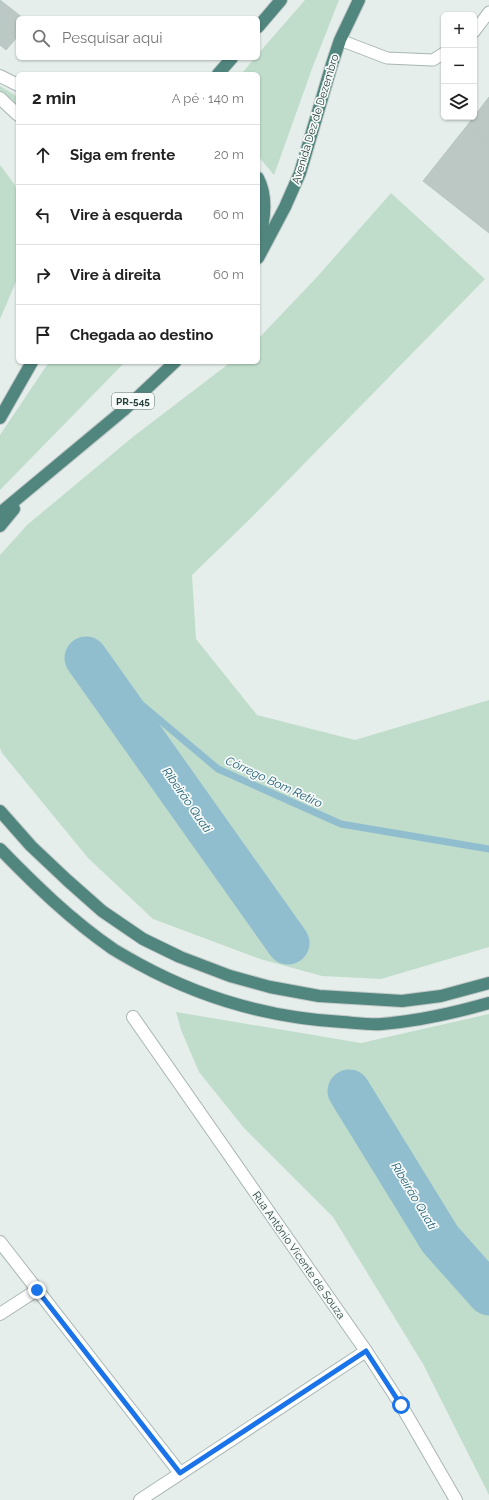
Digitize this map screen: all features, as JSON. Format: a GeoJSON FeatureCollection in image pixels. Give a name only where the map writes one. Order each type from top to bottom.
{"type":"FeatureCollection","features":[{"type":"Feature","properties":{"kind":"highway"},"geometry":{"type":"LineString","coordinates":[[260,25],[280,0]]}},
{"type":"Feature","properties":{"kind":"highway","name":"Avenida Dez de Dezembro"},"geometry":{"type":"LineString","coordinates":[[260,254],[286,207],[300,173],[340,40],[359,0]]}},
{"type":"Feature","properties":{"kind":"highway"},"geometry":{"type":"LineString","coordinates":[[220,72],[230,60]]}},
{"type":"Feature","properties":{"kind":"highway"},"geometry":{"type":"LineString","coordinates":[[260,187],[264,218],[260,235]]}},
{"type":"Feature","properties":{"kind":"highway"},"geometry":{"type":"LineString","coordinates":[[0,418],[31,364]]}},
{"type":"Feature","properties":{"kind":"highway","name":"PR-545"},"geometry":{"type":"LineString","coordinates":[[0,513],[125,409],[173,364]]}},
{"type":"Feature","properties":{"kind":"highway"},"geometry":{"type":"LineString","coordinates":[[0,526],[31,487]]}},
{"type":"Feature","properties":{"kind":"highway"},"geometry":{"type":"LineString","coordinates":[[0,811],[31,846],[102,911],[143,939],[180,957],[230,976],[270,988],[319,996],[402,1000],[441,996],[489,983]]}},
{"type":"Feature","properties":{"kind":"highway"},"geometry":{"type":"LineString","coordinates":[[0,849],[41,891],[78,923],[114,950],[181,986],[220,1000],[286,1016],[321,1021],[382,1024],[444,1015],[489,1003]]}},
{"type":"Feature","properties":{"kind":"street"},"geometry":{"type":"LineString","coordinates":[[0,76],[16,84]]}},
{"type":"Feature","properties":{"kind":"street"},"geometry":{"type":"LineString","coordinates":[[0,98],[16,113]]}},
{"type":"Feature","properties":{"kind":"street","name":"Rua Antônio Vicente de Souza"},"geometry":{"type":"LineString","coordinates":[[133,1017],[366,1351],[401,1405],[456,1500]]}},
{"type":"Feature","properties":{"kind":"street"},"geometry":{"type":"LineString","coordinates":[[0,1242],[180,1473]]}},
{"type":"Feature","properties":{"kind":"street"},"geometry":{"type":"LineString","coordinates":[[0,1314],[37,1290]]}},
{"type":"Feature","properties":{"kind":"street"},"geometry":{"type":"LineString","coordinates":[[140,1500],[366,1351]]}},
{"type":"Feature","properties":{"kind":"lane"},"geometry":{"type":"LineString","coordinates":[[477,28],[489,12]]}},
{"type":"Feature","properties":{"kind":"lane"},"geometry":{"type":"LineString","coordinates":[[340,40],[387,58],[433,60],[441,55]]}},
{"type":"Feature","properties":{"kind":"green space"},"geometry":{"type":"Polygon","coordinates":[[[305,0],[339,0],[313,66],[274,175],[260,158],[260,72],[243,72],[253,60],[260,60],[260,52],[305,0]]]}},
{"type":"Feature","properties":{"kind":"green space"},"geometry":{"type":"Polygon","coordinates":[[[0,86],[16,96],[16,108],[0,93],[0,86]]]}},
{"type":"Feature","properties":{"kind":"green space"},"geometry":{"type":"Polygon","coordinates":[[[0,165],[15,185],[16,189],[16,282],[0,319],[0,165]]]}},
{"type":"Feature","properties":{"kind":"green space"},"geometry":{"type":"Polygon","coordinates":[[[391,193],[485,279],[252,517],[192,575],[196,639],[257,715],[355,740],[489,700],[489,947],[381,979],[322,976],[260,959],[153,919],[88,858],[2,753],[0,748],[0,555],[27,525],[134,436],[228,364],[260,364],[260,337],[317,277],[391,193]]]}},
{"type":"Feature","properties":{"kind":"green space"},"geometry":{"type":"Polygon","coordinates":[[[48,364],[123,364],[0,490],[0,435],[48,364]]]}},
{"type":"Feature","properties":{"kind":"green space"},"geometry":{"type":"Polygon","coordinates":[[[176,1012],[361,1043],[489,1014],[489,1495],[423,1364],[333,1217],[244,1128],[199,1072],[181,1030],[176,1012]]]}},
{"type":"Feature","properties":{"kind":"building"},"geometry":{"type":"Polygon","coordinates":[[[0,0],[20,16],[16,16],[16,38],[6,50],[0,45],[0,0]]]}},
{"type":"Feature","properties":{"kind":"building"},"geometry":{"type":"Polygon","coordinates":[[[489,97],[489,145],[466,127],[471,120],[477,120],[477,113],[489,97]]]}},
{"type":"Feature","properties":{"kind":"building"},"geometry":{"type":"Polygon","coordinates":[[[466,127],[489,145],[489,233],[423,181],[466,127]]]}},
{"type":"Feature","properties":{"kind":"waterway","name":"Córrego Bom Retiro"},"geometry":{"type":"LineString","coordinates":[[86,658],[218,769],[341,824],[489,849]]}},
{"type":"Feature","properties":{"kind":"waterway","name":"Ribeirão Quati"},"geometry":{"type":"LineString","coordinates":[[86,658],[288,943]]}},
{"type":"Feature","properties":{"kind":"waterway","name":"Ribeirão Quati"},"geometry":{"type":"LineString","coordinates":[[349,1091],[440,1239],[489,1294]]}},
{"type":"Feature","properties":{"kind":"route"},"geometry":{"type":"LineString","coordinates":[[37,1290],[180,1473],[366,1351],[401,1405]]}}]}
